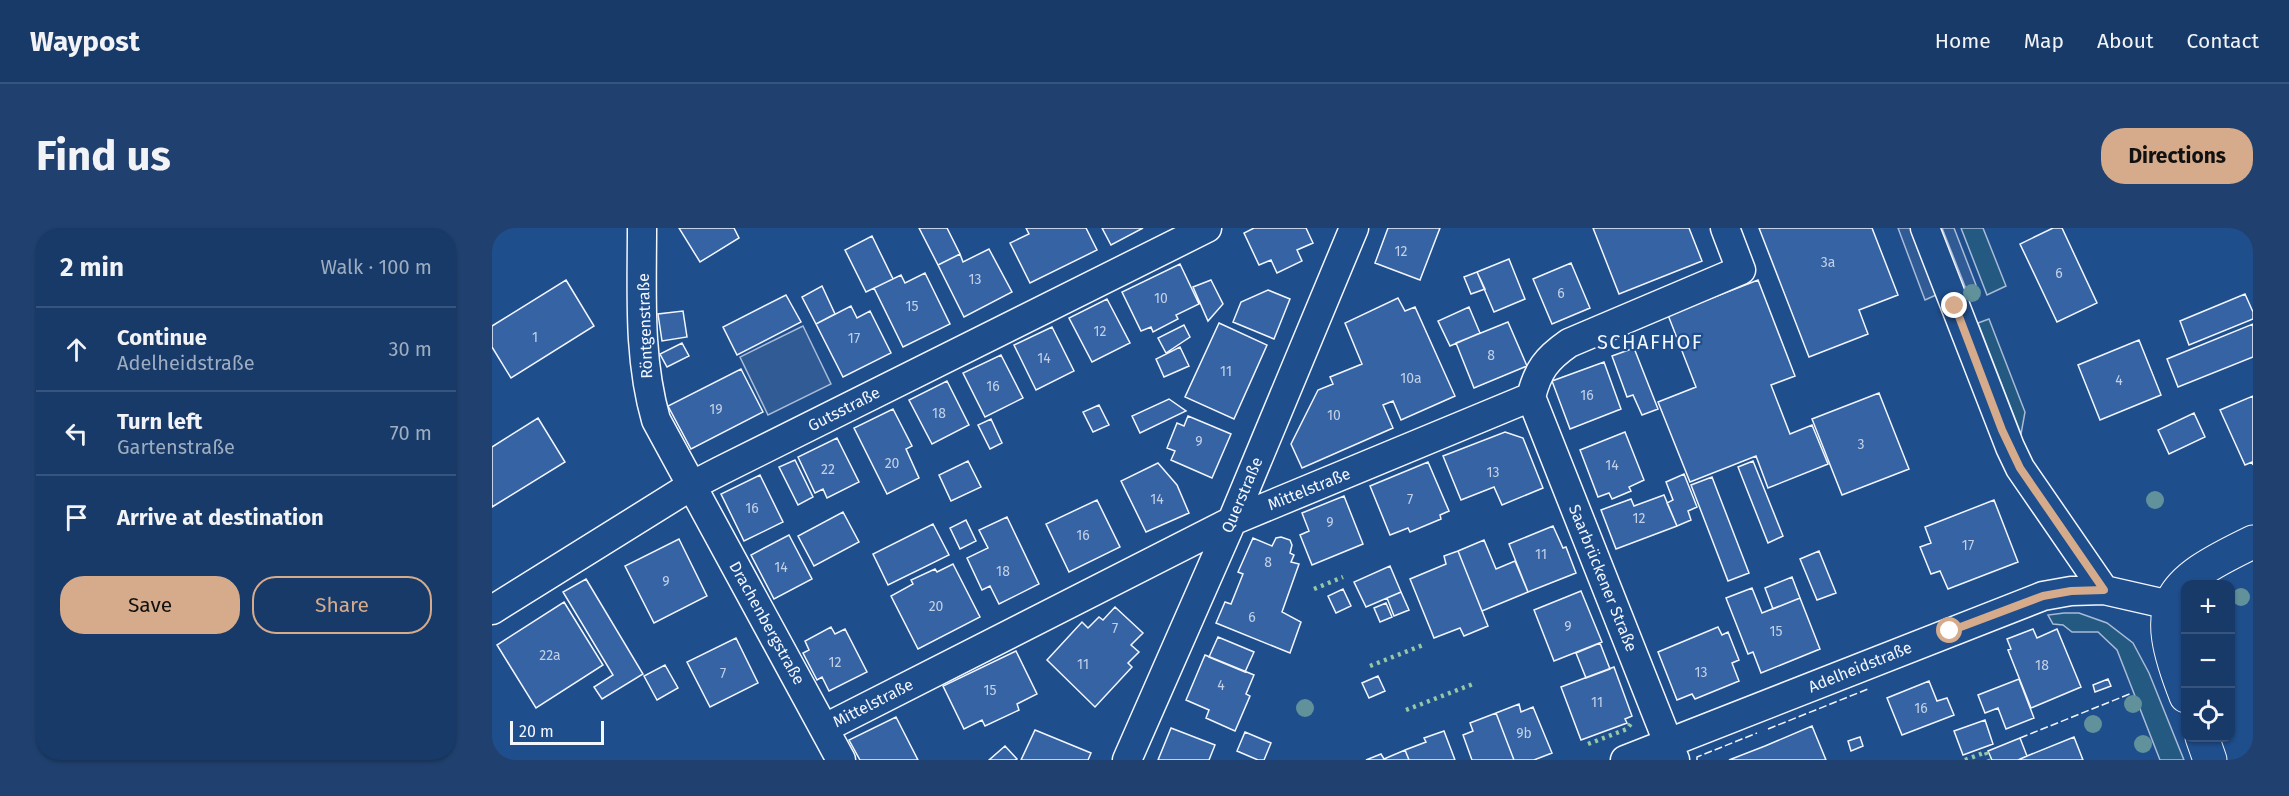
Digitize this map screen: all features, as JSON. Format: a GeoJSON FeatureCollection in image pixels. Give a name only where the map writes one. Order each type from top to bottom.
{"type":"FeatureCollection","features":[{"type":"Feature","properties":{"kind":"main road"},"geometry":{"type":"LineString","coordinates":[[2183,688],[2170,652],[2166,626],[2170,605],[2182,584],[2213,562],[2253,543]]}},
{"type":"Feature","properties":{"kind":"main road"},"geometry":{"type":"LineString","coordinates":[[2203,742],[2210,760]]}},
{"type":"Feature","properties":{"kind":"street","name":"Röntgenstraße"},"geometry":{"type":"LineString","coordinates":[[642,228],[642,341],[648,392],[656,420],[691,486]]}},
{"type":"Feature","properties":{"kind":"street","name":"Gutsstraße"},"geometry":{"type":"LineString","coordinates":[[492,610],[691,486],[1207,228]]}},
{"type":"Feature","properties":{"kind":"street","name":"Querstraße"},"geometry":{"type":"LineString","coordinates":[[1127,760],[1232,521],[1354,228]]}},
{"type":"Feature","properties":{"kind":"street"},"geometry":{"type":"LineString","coordinates":[[1531,397],[1536,378],[1542,367],[1555,353],[1569,343],[1742,270],[1725,228]]}},
{"type":"Feature","properties":{"kind":"street"},"geometry":{"type":"LineString","coordinates":[[1925,228],[2020,468],[2104,590]]}},
{"type":"Feature","properties":{"kind":"street","name":"Mittelstraße"},"geometry":{"type":"LineString","coordinates":[[825,728],[1232,521],[1531,397]]}},
{"type":"Feature","properties":{"kind":"street","name":"Saarbrückener Straße"},"geometry":{"type":"LineString","coordinates":[[1531,397],[1672,751]]}},
{"type":"Feature","properties":{"kind":"street","name":"Drachenbergstraße"},"geometry":{"type":"LineString","coordinates":[[691,486],[841,760]]}},
{"type":"Feature","properties":{"kind":"street","name":"Adelheidstraße"},"geometry":{"type":"LineString","coordinates":[[1625,760],[1672,751],[2043,596],[2071,591],[2104,590],[2170,605]]}},
{"type":"Feature","properties":{"kind":"shaded area"},"geometry":{"type":"Polygon","coordinates":[[[1898,228],[1911,228],[1936,295],[1925,300],[1898,228]]]}},
{"type":"Feature","properties":{"kind":"shaded area"},"geometry":{"type":"Polygon","coordinates":[[[1942,228],[1954,228],[1976,285],[1966,289],[1942,228]]]}},
{"type":"Feature","properties":{"kind":"shaded area"},"geometry":{"type":"Polygon","coordinates":[[[1961,228],[1983,228],[2006,286],[1987,295],[1961,228]]]}},
{"type":"Feature","properties":{"kind":"shaded area"},"geometry":{"type":"Polygon","coordinates":[[[1989,319],[2025,412],[2021,434],[1978,323],[1989,319]]]}},
{"type":"Feature","properties":{"kind":"shaded area"},"geometry":{"type":"Polygon","coordinates":[[[803,326],[831,384],[768,415],[740,357],[803,326]]]}},
{"type":"Feature","properties":{"kind":"shaded area"},"geometry":{"type":"Polygon","coordinates":[[[2079,613],[2107,623],[2133,643],[2149,673],[2184,760],[2160,760],[2117,650],[2098,632],[2072,632],[2063,625],[2053,624],[2048,615],[2079,613]]]}},
{"type":"Feature","properties":{"kind":"building"},"geometry":{"type":"Polygon","coordinates":[[[679,228],[734,228],[739,238],[700,262],[679,228]]]}},
{"type":"Feature","properties":{"kind":"building"},"geometry":{"type":"Polygon","coordinates":[[[919,228],[947,228],[960,254],[938,265],[919,228]]]}},
{"type":"Feature","properties":{"kind":"building"},"geometry":{"type":"Polygon","coordinates":[[[1026,228],[1086,228],[1097,250],[1030,283],[1010,243],[1029,234],[1026,228]]]}},
{"type":"Feature","properties":{"kind":"building"},"geometry":{"type":"Polygon","coordinates":[[[1102,228],[1143,228],[1111,245],[1102,228]]]}},
{"type":"Feature","properties":{"kind":"building"},"geometry":{"type":"Polygon","coordinates":[[[1254,228],[1306,228],[1313,243],[1297,250],[1302,261],[1277,273],[1271,260],[1259,265],[1244,233],[1254,228]]]}},
{"type":"Feature","properties":{"kind":"building"},"geometry":{"type":"Polygon","coordinates":[[[1388,228],[1440,228],[1420,280],[1375,263],[1388,228]]]}},
{"type":"Feature","properties":{"kind":"building"},"geometry":{"type":"Polygon","coordinates":[[[1593,228],[1689,228],[1702,261],[1619,294],[1593,228]]]}},
{"type":"Feature","properties":{"kind":"building"},"geometry":{"type":"Polygon","coordinates":[[[1759,228],[1872,228],[1898,295],[1859,310],[1868,334],[1809,357],[1759,228]]]}},
{"type":"Feature","properties":{"kind":"building"},"geometry":{"type":"Polygon","coordinates":[[[2053,228],[2062,228],[2097,303],[2057,322],[2020,244],[2053,228]]]}},
{"type":"Feature","properties":{"kind":"building"},"geometry":{"type":"Polygon","coordinates":[[[872,236],[893,279],[866,292],[845,250],[872,236]]]}},
{"type":"Feature","properties":{"kind":"building"},"geometry":{"type":"Polygon","coordinates":[[[989,249],[1012,292],[964,317],[938,265],[960,254],[963,262],[989,249]]]}},
{"type":"Feature","properties":{"kind":"building"},"geometry":{"type":"Polygon","coordinates":[[[1509,259],[1525,299],[1494,312],[1477,272],[1509,259]]]}},
{"type":"Feature","properties":{"kind":"building"},"geometry":{"type":"Polygon","coordinates":[[[1571,263],[1590,308],[1552,324],[1533,279],[1571,263]]]}},
{"type":"Feature","properties":{"kind":"building"},"geometry":{"type":"Polygon","coordinates":[[[1180,264],[1199,304],[1176,315],[1178,319],[1153,332],[1151,327],[1141,331],[1122,292],[1180,264]]]}},
{"type":"Feature","properties":{"kind":"building"},"geometry":{"type":"Polygon","coordinates":[[[1477,272],[1485,289],[1471,294],[1464,277],[1477,272]]]}},
{"type":"Feature","properties":{"kind":"building"},"geometry":{"type":"Polygon","coordinates":[[[925,273],[950,324],[903,347],[874,288],[901,275],[905,283],[925,273]]]}},
{"type":"Feature","properties":{"kind":"building"},"geometry":{"type":"Polygon","coordinates":[[[566,280],[594,326],[511,378],[492,347],[492,326],[566,280]]]}},
{"type":"Feature","properties":{"kind":"building"},"geometry":{"type":"Polygon","coordinates":[[[1211,280],[1223,304],[1208,321],[1193,287],[1211,280]]]}},
{"type":"Feature","properties":{"kind":"building"},"geometry":{"type":"Polygon","coordinates":[[[1758,280],[1795,376],[1771,385],[1790,434],[1812,425],[1828,464],[1768,488],[1756,456],[1690,482],[1658,402],[1696,387],[1668,315],[1758,280]]]}},
{"type":"Feature","properties":{"kind":"building"},"geometry":{"type":"Polygon","coordinates":[[[822,286],[835,314],[816,324],[802,297],[822,286]]]}},
{"type":"Feature","properties":{"kind":"building"},"geometry":{"type":"Polygon","coordinates":[[[1268,290],[1290,299],[1274,339],[1233,322],[1241,302],[1268,290]]]}},
{"type":"Feature","properties":{"kind":"building"},"geometry":{"type":"Polygon","coordinates":[[[2245,294],[2253,312],[2253,319],[2189,345],[2180,321],[2245,294]]]}},
{"type":"Feature","properties":{"kind":"building"},"geometry":{"type":"Polygon","coordinates":[[[786,295],[801,322],[737,355],[723,327],[786,295]]]}},
{"type":"Feature","properties":{"kind":"building"},"geometry":{"type":"Polygon","coordinates":[[[1398,298],[1405,311],[1415,307],[1455,396],[1401,420],[1393,401],[1383,405],[1393,428],[1302,468],[1291,444],[1318,390],[1333,384],[1330,377],[1362,364],[1345,323],[1398,298]]]}},
{"type":"Feature","properties":{"kind":"building"},"geometry":{"type":"Polygon","coordinates":[[[1107,299],[1130,343],[1092,362],[1069,318],[1107,299]]]}},
{"type":"Feature","properties":{"kind":"building"},"geometry":{"type":"Polygon","coordinates":[[[851,306],[857,318],[870,311],[891,353],[843,377],[816,324],[851,306]]]}},
{"type":"Feature","properties":{"kind":"building"},"geometry":{"type":"Polygon","coordinates":[[[1469,307],[1480,333],[1450,346],[1438,321],[1469,307]]]}},
{"type":"Feature","properties":{"kind":"building"},"geometry":{"type":"Polygon","coordinates":[[[683,311],[687,337],[662,341],[658,314],[683,311]]]}},
{"type":"Feature","properties":{"kind":"building"},"geometry":{"type":"Polygon","coordinates":[[[1508,322],[1527,366],[1474,388],[1456,343],[1508,322]]]}},
{"type":"Feature","properties":{"kind":"building"},"geometry":{"type":"Polygon","coordinates":[[[1219,323],[1267,345],[1234,419],[1185,397],[1219,323]]]}},
{"type":"Feature","properties":{"kind":"building"},"geometry":{"type":"Polygon","coordinates":[[[2253,324],[2253,357],[2178,387],[2167,359],[2253,324]]]}},
{"type":"Feature","properties":{"kind":"building"},"geometry":{"type":"Polygon","coordinates":[[[1184,325],[1190,337],[1166,353],[1158,338],[1184,325]]]}},
{"type":"Feature","properties":{"kind":"building"},"geometry":{"type":"Polygon","coordinates":[[[1052,327],[1074,371],[1036,390],[1014,345],[1052,327]]]}},
{"type":"Feature","properties":{"kind":"building"},"geometry":{"type":"Polygon","coordinates":[[[2139,340],[2161,395],[2100,420],[2078,365],[2139,340]]]}},
{"type":"Feature","properties":{"kind":"building"},"geometry":{"type":"Polygon","coordinates":[[[682,343],[689,356],[667,367],[660,354],[682,343]]]}},
{"type":"Feature","properties":{"kind":"building"},"geometry":{"type":"Polygon","coordinates":[[[1180,347],[1189,366],[1164,377],[1156,359],[1180,347]]]}},
{"type":"Feature","properties":{"kind":"building"},"geometry":{"type":"Polygon","coordinates":[[[1634,348],[1658,409],[1642,415],[1633,395],[1627,397],[1612,356],[1634,348]]]}},
{"type":"Feature","properties":{"kind":"building"},"geometry":{"type":"Polygon","coordinates":[[[1001,355],[1023,398],[985,417],[963,373],[1001,355]]]}},
{"type":"Feature","properties":{"kind":"building"},"geometry":{"type":"Polygon","coordinates":[[[1604,362],[1621,409],[1570,429],[1552,381],[1604,362]]]}},
{"type":"Feature","properties":{"kind":"building"},"geometry":{"type":"Polygon","coordinates":[[[741,369],[763,412],[691,449],[668,406],[741,369]]]}},
{"type":"Feature","properties":{"kind":"building"},"geometry":{"type":"Polygon","coordinates":[[[947,381],[969,425],[932,444],[909,400],[947,381]]]}},
{"type":"Feature","properties":{"kind":"building"},"geometry":{"type":"Polygon","coordinates":[[[1879,393],[1909,469],[1842,495],[1812,419],[1879,393]]]}},
{"type":"Feature","properties":{"kind":"building"},"geometry":{"type":"Polygon","coordinates":[[[2253,396],[2253,465],[2252,462],[2245,465],[2220,410],[2253,396]]]}},
{"type":"Feature","properties":{"kind":"building"},"geometry":{"type":"Polygon","coordinates":[[[1169,399],[1186,411],[1140,433],[1132,416],[1169,399]]]}},
{"type":"Feature","properties":{"kind":"building"},"geometry":{"type":"Polygon","coordinates":[[[1099,405],[1109,425],[1093,432],[1083,412],[1099,405]]]}},
{"type":"Feature","properties":{"kind":"building"},"geometry":{"type":"Polygon","coordinates":[[[893,409],[912,446],[906,449],[919,478],[887,494],[854,428],[893,409]]]}},
{"type":"Feature","properties":{"kind":"building"},"geometry":{"type":"Polygon","coordinates":[[[2194,413],[2205,437],[2169,454],[2158,430],[2194,413]]]}},
{"type":"Feature","properties":{"kind":"building"},"geometry":{"type":"Polygon","coordinates":[[[1188,416],[1231,434],[1212,478],[1171,460],[1175,451],[1167,448],[1177,423],[1184,426],[1188,416]]]}},
{"type":"Feature","properties":{"kind":"building"},"geometry":{"type":"Polygon","coordinates":[[[538,418],[565,462],[492,507],[492,447],[538,418]]]}},
{"type":"Feature","properties":{"kind":"building"},"geometry":{"type":"Polygon","coordinates":[[[991,419],[1002,443],[990,449],[978,425],[991,419]]]}},
{"type":"Feature","properties":{"kind":"building"},"geometry":{"type":"Polygon","coordinates":[[[1505,432],[1523,438],[1543,488],[1502,505],[1494,487],[1461,500],[1443,456],[1505,432]]]}},
{"type":"Feature","properties":{"kind":"building"},"geometry":{"type":"Polygon","coordinates":[[[1625,432],[1644,480],[1629,487],[1631,491],[1612,499],[1609,493],[1598,497],[1580,450],[1625,432]]]}},
{"type":"Feature","properties":{"kind":"building"},"geometry":{"type":"Polygon","coordinates":[[[837,438],[859,482],[827,498],[823,489],[815,493],[798,457],[837,438]]]}},
{"type":"Feature","properties":{"kind":"building"},"geometry":{"type":"Polygon","coordinates":[[[795,460],[813,497],[798,505],[779,467],[795,460]]]}},
{"type":"Feature","properties":{"kind":"building"},"geometry":{"type":"Polygon","coordinates":[[[968,461],[981,487],[951,501],[939,475],[968,461]]]}},
{"type":"Feature","properties":{"kind":"building"},"geometry":{"type":"Polygon","coordinates":[[[1753,461],[1783,536],[1768,543],[1738,467],[1753,461]]]}},
{"type":"Feature","properties":{"kind":"building"},"geometry":{"type":"Polygon","coordinates":[[[1428,462],[1449,511],[1440,515],[1441,519],[1410,532],[1408,528],[1390,535],[1370,486],[1428,462]]]}},
{"type":"Feature","properties":{"kind":"building"},"geometry":{"type":"Polygon","coordinates":[[[1158,463],[1177,485],[1189,513],[1146,532],[1121,481],[1158,463]]]}},
{"type":"Feature","properties":{"kind":"building"},"geometry":{"type":"Polygon","coordinates":[[[1684,474],[1697,507],[1688,511],[1691,520],[1677,526],[1667,503],[1673,500],[1666,482],[1684,474]]]}},
{"type":"Feature","properties":{"kind":"building"},"geometry":{"type":"Polygon","coordinates":[[[760,475],[783,522],[744,541],[721,494],[760,475]]]}},
{"type":"Feature","properties":{"kind":"building"},"geometry":{"type":"Polygon","coordinates":[[[1712,477],[1749,573],[1728,581],[1691,485],[1712,477]]]}},
{"type":"Feature","properties":{"kind":"building"},"geometry":{"type":"Polygon","coordinates":[[[1664,495],[1677,526],[1616,549],[1601,510],[1631,499],[1634,506],[1664,495]]]}},
{"type":"Feature","properties":{"kind":"building"},"geometry":{"type":"Polygon","coordinates":[[[1344,496],[1363,544],[1312,565],[1300,535],[1309,531],[1302,513],[1344,496]]]}},
{"type":"Feature","properties":{"kind":"building"},"geometry":{"type":"Polygon","coordinates":[[[1097,500],[1120,547],[1069,572],[1046,524],[1097,500]]]}},
{"type":"Feature","properties":{"kind":"building"},"geometry":{"type":"Polygon","coordinates":[[[1994,500],[2018,562],[1948,589],[1940,571],[1931,574],[1920,547],[1931,543],[1925,527],[1994,500]]]}},
{"type":"Feature","properties":{"kind":"building"},"geometry":{"type":"Polygon","coordinates":[[[843,512],[859,542],[814,566],[798,536],[843,512]]]}},
{"type":"Feature","properties":{"kind":"building"},"geometry":{"type":"Polygon","coordinates":[[[1007,517],[1039,584],[999,604],[990,586],[982,590],[967,558],[988,548],[979,530],[1007,517]]]}},
{"type":"Feature","properties":{"kind":"building"},"geometry":{"type":"Polygon","coordinates":[[[966,520],[976,541],[960,549],[950,528],[966,520]]]}},
{"type":"Feature","properties":{"kind":"building"},"geometry":{"type":"Polygon","coordinates":[[[933,524],[949,555],[888,585],[873,554],[933,524]]]}},
{"type":"Feature","properties":{"kind":"building"},"geometry":{"type":"Polygon","coordinates":[[[1553,526],[1563,548],[1566,547],[1576,573],[1528,592],[1509,544],[1553,526]]]}},
{"type":"Feature","properties":{"kind":"building"},"geometry":{"type":"Polygon","coordinates":[[[789,535],[812,579],[774,599],[751,555],[789,535]]]}},
{"type":"Feature","properties":{"kind":"building"},"geometry":{"type":"Polygon","coordinates":[[[1253,538],[1272,546],[1276,538],[1290,540],[1292,545],[1290,553],[1294,555],[1291,562],[1299,564],[1282,612],[1301,622],[1290,653],[1216,623],[1225,602],[1231,604],[1243,574],[1238,572],[1253,538]]]}},
{"type":"Feature","properties":{"kind":"building"},"geometry":{"type":"Polygon","coordinates":[[[679,539],[707,596],[654,623],[625,566],[679,539]]]}},
{"type":"Feature","properties":{"kind":"building"},"geometry":{"type":"Polygon","coordinates":[[[1484,540],[1496,569],[1515,561],[1528,592],[1482,611],[1458,551],[1484,540]]]}},
{"type":"Feature","properties":{"kind":"building"},"geometry":{"type":"Polygon","coordinates":[[[1458,551],[1488,626],[1464,636],[1460,628],[1434,638],[1410,579],[1446,564],[1444,556],[1458,551]]]}},
{"type":"Feature","properties":{"kind":"building"},"geometry":{"type":"Polygon","coordinates":[[[1819,551],[1836,593],[1817,600],[1800,559],[1819,551]]]}},
{"type":"Feature","properties":{"kind":"building"},"geometry":{"type":"Polygon","coordinates":[[[953,564],[980,617],[918,649],[891,596],[913,584],[911,580],[953,564]]]}},
{"type":"Feature","properties":{"kind":"building"},"geometry":{"type":"Polygon","coordinates":[[[1390,566],[1401,592],[1366,607],[1354,582],[1390,566]]]}},
{"type":"Feature","properties":{"kind":"building"},"geometry":{"type":"Polygon","coordinates":[[[1792,577],[1800,598],[1773,609],[1765,588],[1792,577]]]}},
{"type":"Feature","properties":{"kind":"building"},"geometry":{"type":"Polygon","coordinates":[[[586,579],[643,674],[602,699],[594,687],[613,675],[563,592],[586,579]]]}},
{"type":"Feature","properties":{"kind":"building"},"geometry":{"type":"Polygon","coordinates":[[[1752,588],[1762,613],[1800,598],[1820,649],[1761,673],[1753,652],[1748,654],[1726,598],[1752,588]]]}},
{"type":"Feature","properties":{"kind":"building"},"geometry":{"type":"Polygon","coordinates":[[[1343,589],[1351,606],[1336,613],[1328,596],[1343,589]]]}},
{"type":"Feature","properties":{"kind":"building"},"geometry":{"type":"Polygon","coordinates":[[[1581,591],[1602,642],[1554,661],[1534,610],[1581,591]]]}},
{"type":"Feature","properties":{"kind":"building"},"geometry":{"type":"Polygon","coordinates":[[[1401,592],[1409,610],[1394,616],[1387,598],[1401,592]]]}},
{"type":"Feature","properties":{"kind":"building"},"geometry":{"type":"Polygon","coordinates":[[[564,602],[603,665],[536,708],[497,645],[564,602]]]}},
{"type":"Feature","properties":{"kind":"building"},"geometry":{"type":"Polygon","coordinates":[[[1386,603],[1392,617],[1380,622],[1374,608],[1386,603]]]}},
{"type":"Feature","properties":{"kind":"building"},"geometry":{"type":"Polygon","coordinates":[[[1115,607],[1143,633],[1131,645],[1139,652],[1128,663],[1132,667],[1095,707],[1047,660],[1082,622],[1088,628],[1099,617],[1103,620],[1115,607]]]}},
{"type":"Feature","properties":{"kind":"building"},"geometry":{"type":"Polygon","coordinates":[[[831,627],[835,634],[845,629],[867,672],[829,691],[822,677],[817,680],[803,653],[809,650],[805,641],[831,627]]]}},
{"type":"Feature","properties":{"kind":"building"},"geometry":{"type":"Polygon","coordinates":[[[1718,627],[1722,635],[1728,632],[1739,660],[1732,663],[1739,681],[1695,699],[1692,694],[1677,700],[1658,652],[1718,627]]]}},
{"type":"Feature","properties":{"kind":"building"},"geometry":{"type":"Polygon","coordinates":[[[2033,629],[2037,638],[2057,629],[2081,687],[2031,708],[2008,650],[2011,649],[2007,639],[2033,629]]]}},
{"type":"Feature","properties":{"kind":"building"},"geometry":{"type":"Polygon","coordinates":[[[1218,637],[1254,652],[1245,672],[1209,657],[1218,637]]]}},
{"type":"Feature","properties":{"kind":"building"},"geometry":{"type":"Polygon","coordinates":[[[736,638],[758,683],[710,707],[687,662],[736,638]]]}},
{"type":"Feature","properties":{"kind":"building"},"geometry":{"type":"Polygon","coordinates":[[[1600,643],[1610,669],[1586,678],[1576,653],[1600,643]]]}},
{"type":"Feature","properties":{"kind":"building"},"geometry":{"type":"Polygon","coordinates":[[[1016,651],[1037,694],[1017,704],[1019,710],[985,726],[982,720],[964,729],[943,686],[1016,651]]]}},
{"type":"Feature","properties":{"kind":"building"},"geometry":{"type":"Polygon","coordinates":[[[1205,655],[1254,675],[1246,694],[1250,696],[1235,731],[1206,718],[1209,710],[1186,700],[1205,655]]]}},
{"type":"Feature","properties":{"kind":"building"},"geometry":{"type":"Polygon","coordinates":[[[665,665],[678,688],[657,700],[644,676],[665,665]]]}},
{"type":"Feature","properties":{"kind":"building"},"geometry":{"type":"Polygon","coordinates":[[[1614,667],[1632,716],[1625,719],[1627,723],[1581,740],[1561,687],[1614,667]]]}},
{"type":"Feature","properties":{"kind":"building"},"geometry":{"type":"Polygon","coordinates":[[[1378,676],[1385,691],[1369,698],[1362,683],[1378,676]]]}},
{"type":"Feature","properties":{"kind":"building"},"geometry":{"type":"Polygon","coordinates":[[[2019,679],[2034,718],[2006,729],[1998,708],[1985,713],[1978,695],[2019,679]]]}},
{"type":"Feature","properties":{"kind":"building"},"geometry":{"type":"Polygon","coordinates":[[[2108,679],[2111,686],[2095,692],[2093,685],[2108,679]]]}},
{"type":"Feature","properties":{"kind":"building"},"geometry":{"type":"Polygon","coordinates":[[[1929,681],[1937,701],[1947,698],[1954,715],[1902,735],[1887,698],[1929,681]]]}},
{"type":"Feature","properties":{"kind":"building"},"geometry":{"type":"Polygon","coordinates":[[[1519,704],[1521,712],[1533,707],[1552,753],[1534,760],[1514,760],[1496,713],[1519,704]]]}},
{"type":"Feature","properties":{"kind":"building"},"geometry":{"type":"Polygon","coordinates":[[[1496,713],[1514,760],[1472,760],[1463,735],[1473,731],[1470,723],[1496,713]]]}},
{"type":"Feature","properties":{"kind":"building"},"geometry":{"type":"Polygon","coordinates":[[[896,717],[918,760],[860,760],[849,740],[896,717]]]}},
{"type":"Feature","properties":{"kind":"building"},"geometry":{"type":"Polygon","coordinates":[[[1985,720],[1993,744],[1963,755],[1954,731],[1985,720]]]}},
{"type":"Feature","properties":{"kind":"building"},"geometry":{"type":"Polygon","coordinates":[[[1812,726],[1826,760],[1729,760],[1765,746],[1812,726]]]}},
{"type":"Feature","properties":{"kind":"building"},"geometry":{"type":"Polygon","coordinates":[[[1171,728],[1215,745],[1209,760],[1158,760],[1171,728]]]}},
{"type":"Feature","properties":{"kind":"building"},"geometry":{"type":"Polygon","coordinates":[[[1035,730],[1091,753],[1088,760],[1021,760],[1035,730]]]}},
{"type":"Feature","properties":{"kind":"building"},"geometry":{"type":"Polygon","coordinates":[[[1444,731],[1455,760],[1409,760],[1405,750],[1426,742],[1424,738],[1444,731]]]}},
{"type":"Feature","properties":{"kind":"building"},"geometry":{"type":"Polygon","coordinates":[[[1245,732],[1271,743],[1264,760],[1258,760],[1237,751],[1245,732]]]}},
{"type":"Feature","properties":{"kind":"building"},"geometry":{"type":"Polygon","coordinates":[[[1860,737],[1863,746],[1851,751],[1848,741],[1860,737]]]}},
{"type":"Feature","properties":{"kind":"building"},"geometry":{"type":"Polygon","coordinates":[[[2074,737],[2083,760],[2018,760],[2027,756],[2074,737]]]}},
{"type":"Feature","properties":{"kind":"building"},"geometry":{"type":"Polygon","coordinates":[[[2020,738],[2027,756],[2018,760],[1992,760],[1988,751],[2020,738]]]}},
{"type":"Feature","properties":{"kind":"building"},"geometry":{"type":"Polygon","coordinates":[[[1005,746],[1017,759],[989,760],[1005,746]]]}},
{"type":"Feature","properties":{"kind":"building"},"geometry":{"type":"Polygon","coordinates":[[[1405,750],[1409,760],[1366,760],[1381,754],[1384,759],[1405,750]]]}},
{"type":"Feature","properties":{"kind":"hedge"},"geometry":{"type":"LineString","coordinates":[[1314,589],[1343,577]]}},
{"type":"Feature","properties":{"kind":"hedge"},"geometry":{"type":"LineString","coordinates":[[1370,666],[1423,645]]}},
{"type":"Feature","properties":{"kind":"hedge"},"geometry":{"type":"LineString","coordinates":[[1406,710],[1473,684]]}},
{"type":"Feature","properties":{"kind":"hedge"},"geometry":{"type":"LineString","coordinates":[[1588,744],[1627,729],[1632,722]]}},
{"type":"Feature","properties":{"kind":"hedge"},"geometry":{"type":"LineString","coordinates":[[1965,760],[1986,752],[1989,760]]}},
{"type":"Feature","properties":{"kind":"fence"},"geometry":{"type":"LineString","coordinates":[[1768,729],[1868,689]]}},
{"type":"Feature","properties":{"kind":"fence"},"geometry":{"type":"LineString","coordinates":[[2020,738],[2132,693]]}},
{"type":"Feature","properties":{"kind":"fence"},"geometry":{"type":"LineString","coordinates":[[1697,760],[1697,757],[1757,733]]}},
{"type":"Feature","properties":{"kind":"district","name":"SCHAFHOF"},"geometry":{"type":"Point","coordinates":[1650,342]}},
{"type":"Feature","properties":{"kind":"route"},"geometry":{"type":"LineString","coordinates":[[1950,631],[2043,596],[2071,591],[2104,590],[2020,468],[2002,430],[1955,306]]}}]}
